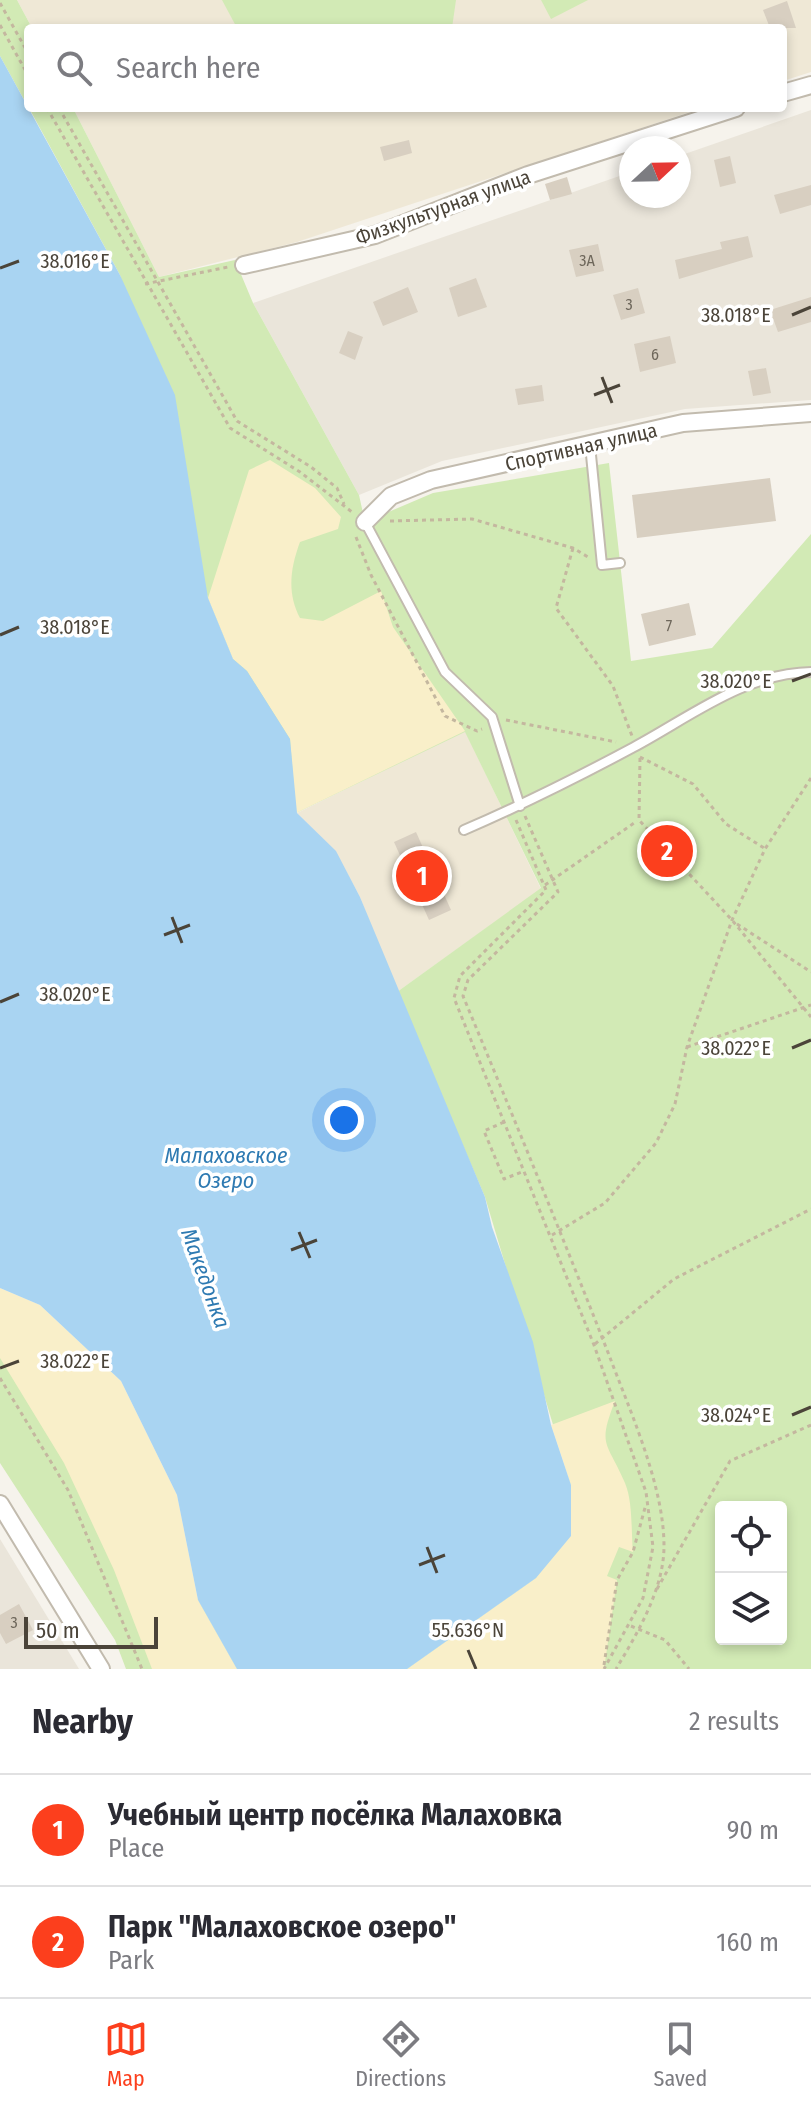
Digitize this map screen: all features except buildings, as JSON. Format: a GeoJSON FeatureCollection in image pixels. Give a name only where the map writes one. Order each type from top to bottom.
{"type":"FeatureCollection","features":[{"type":"Feature","properties":{"kind":"street"},"geometry":{"type":"LineString","coordinates":[[787,92],[811,85]]}},
{"type":"Feature","properties":{"kind":"street","name":"Физкультурная улица"},"geometry":{"type":"LineString","coordinates":[[244,265],[375,235],[528,175],[724,112]]}},
{"type":"Feature","properties":{"kind":"street","name":"Спортивная улица"},"geometry":{"type":"LineString","coordinates":[[356,523],[391,496],[431,480],[683,423],[811,413]]}},
{"type":"Feature","properties":{"kind":"street"},"geometry":{"type":"LineString","coordinates":[[0,1504],[101,1669]]}},
{"type":"Feature","properties":{"kind":"lane"},"geometry":{"type":"LineString","coordinates":[[590,445],[602,565],[620,563]]}},
{"type":"Feature","properties":{"kind":"lane"},"geometry":{"type":"LineString","coordinates":[[356,523],[445,672],[492,717],[516,808]]}},
{"type":"Feature","properties":{"kind":"lane"},"geometry":{"type":"LineString","coordinates":[[464,830],[516,808],[740,688],[785,672],[811,672]]}},
{"type":"Feature","properties":{"kind":"path"},"geometry":{"type":"LineString","coordinates":[[0,3],[24,46]]}},
{"type":"Feature","properties":{"kind":"path"},"geometry":{"type":"LineString","coordinates":[[0,25],[24,68]]}},
{"type":"Feature","properties":{"kind":"path"},"geometry":{"type":"LineString","coordinates":[[49,112],[230,428],[300,472],[345,507],[356,523]]}},
{"type":"Feature","properties":{"kind":"path"},"geometry":{"type":"LineString","coordinates":[[61,112],[237,421],[337,488],[356,523],[371,575],[445,716],[477,731],[486,728],[480,712],[636,746]]}},
{"type":"Feature","properties":{"kind":"path"},"geometry":{"type":"LineString","coordinates":[[145,284],[244,265]]}},
{"type":"Feature","properties":{"kind":"path"},"geometry":{"type":"LineString","coordinates":[[356,523],[472,519],[573,548],[602,565]]}},
{"type":"Feature","properties":{"kind":"path"},"geometry":{"type":"LineString","coordinates":[[573,548],[556,608],[613,686],[640,757],[639,820],[732,920],[811,1017]]}},
{"type":"Feature","properties":{"kind":"path"},"geometry":{"type":"LineString","coordinates":[[640,757],[693,784],[726,824],[765,849]]}},
{"type":"Feature","properties":{"kind":"path"},"geometry":{"type":"LineString","coordinates":[[551,1235],[605,1203],[656,1143],[675,1104],[687,1047],[732,920],[765,849],[811,778]]}},
{"type":"Feature","properties":{"kind":"path"},"geometry":{"type":"LineString","coordinates":[[516,808],[558,892],[468,980],[463,996],[560,1230],[655,1489],[664,1547],[655,1593]]}},
{"type":"Feature","properties":{"kind":"path"},"geometry":{"type":"LineString","coordinates":[[516,808],[545,885],[544,893],[460,976],[454,998],[624,1423],[647,1501],[653,1547],[643,1598],[631,1626],[604,1669]]}},
{"type":"Feature","properties":{"kind":"path"},"geometry":{"type":"LineString","coordinates":[[545,885],[639,820]]}},
{"type":"Feature","properties":{"kind":"path"},"geometry":{"type":"LineString","coordinates":[[732,920],[811,972]]}},
{"type":"Feature","properties":{"kind":"path"},"geometry":{"type":"LineString","coordinates":[[687,1047],[811,1005]]}},
{"type":"Feature","properties":{"kind":"path"},"geometry":{"type":"LineString","coordinates":[[504,1122],[484,1131],[504,1179],[524,1171]]}},
{"type":"Feature","properties":{"kind":"path"},"geometry":{"type":"LineString","coordinates":[[594,1345],[674,1279],[811,1209]]}},
{"type":"Feature","properties":{"kind":"path"},"geometry":{"type":"LineString","coordinates":[[0,1378],[68,1490],[142,1669]]}},
{"type":"Feature","properties":{"kind":"path"},"geometry":{"type":"LineString","coordinates":[[616,1669],[730,1461],[811,1425]]}},
{"type":"Feature","properties":{"kind":"path"},"geometry":{"type":"LineString","coordinates":[[604,1669],[617,1580],[633,1552],[647,1501]]}},
{"type":"Feature","properties":{"kind":"path"},"geometry":{"type":"LineString","coordinates":[[643,1598],[655,1593]]}},
{"type":"Feature","properties":{"kind":"path"},"geometry":{"type":"LineString","coordinates":[[631,1626],[665,1640],[689,1669]]}},
{"type":"Feature","properties":{"kind":"shaded area"},"geometry":{"type":"Polygon","coordinates":[[[17,0],[811,0],[811,72],[787,80],[787,24],[30,24],[17,0]]]}},
{"type":"Feature","properties":{"kind":"shaded area"},"geometry":{"type":"Polygon","coordinates":[[[811,110],[811,400],[685,409],[442,461],[359,495],[253,303],[619,176],[619,208],[691,208],[691,152],[811,110]]]}},
{"type":"Feature","properties":{"kind":"shaded area"},"geometry":{"type":"Polygon","coordinates":[[[75,112],[690,112],[297,242],[159,277],[75,112]]]}},
{"type":"Feature","properties":{"kind":"shaded area"},"geometry":{"type":"Polygon","coordinates":[[[465,731],[541,889],[397,992],[360,897],[336,852],[297,813],[465,731]]]}},
{"type":"Feature","properties":{"kind":"shaded area"},"geometry":{"type":"Polygon","coordinates":[[[0,1539],[79,1669],[0,1669],[0,1539]]]}},
{"type":"Feature","properties":{"kind":"green space"},"geometry":{"type":"Polygon","coordinates":[[[0,0],[17,0],[30,24],[24,24],[24,100],[0,56],[0,0]]]}},
{"type":"Feature","properties":{"kind":"green space"},"geometry":{"type":"Polygon","coordinates":[[[222,0],[456,0],[453,24],[235,24],[222,0]]]}},
{"type":"Feature","properties":{"kind":"green space"},"geometry":{"type":"Polygon","coordinates":[[[541,0],[588,0],[551,19],[541,0]]]}},
{"type":"Feature","properties":{"kind":"green space"},"geometry":{"type":"Polygon","coordinates":[[[31,112],[75,112],[159,277],[235,260],[253,303],[359,495],[365,522],[433,493],[609,463],[631,661],[712,648],[811,534],[811,1669],[407,1669],[536,1578],[571,1485],[485,1197],[397,992],[541,888],[465,732],[296,813],[208,598],[120,275],[31,112]]]}},
{"type":"Feature","properties":{"kind":"green space"},"geometry":{"type":"Polygon","coordinates":[[[0,1288],[198,1600],[237,1669],[126,1669],[115,1640],[0,1463],[0,1288]]]}},
{"type":"Feature","properties":{"kind":"sand"},"geometry":{"type":"Polygon","coordinates":[[[270,460],[315,488],[341,517],[338,529],[300,542],[291,581],[300,618],[323,621],[381,591],[393,627],[465,731],[296,813],[290,739],[247,671],[233,659],[208,598],[249,470],[270,460]]]}},
{"type":"Feature","properties":{"kind":"sand"},"geometry":{"type":"Polygon","coordinates":[[[0,1288],[40,1305],[121,1381],[177,1495],[198,1600],[237,1669],[152,1669],[114,1570],[64,1463],[0,1358],[0,1288]]]}},
{"type":"Feature","properties":{"kind":"sand"},"geometry":{"type":"Polygon","coordinates":[[[615,1401],[606,1427],[606,1444],[628,1491],[633,1552],[619,1547],[607,1576],[617,1580],[604,1669],[407,1669],[536,1578],[571,1485],[551,1425],[615,1401]]]}},
{"type":"Feature","properties":{"kind":"water","name":"Малаховское Озеро"},"geometry":{"type":"Polygon","coordinates":[[[0,56],[24,100],[24,112],[31,112],[120,275],[175,395],[208,598],[233,659],[247,671],[290,739],[297,813],[336,851],[360,897],[485,1197],[492,1227],[533,1342],[551,1425],[571,1485],[571,1536],[536,1578],[407,1669],[237,1669],[198,1600],[177,1495],[121,1381],[40,1305],[0,1288],[0,56]]]}},
{"type":"Feature","properties":{"kind":"place","name":"Парк \"Малаховское озеро\""},"geometry":{"type":"Point","coordinates":[667,851]}},
{"type":"Feature","properties":{"kind":"place","name":"Учебный центр посёлка Малаховка"},"geometry":{"type":"Point","coordinates":[422,876]}},
{"type":"Feature","properties":{"kind":"water label","name":"Македонка"},"geometry":{"type":"Point","coordinates":[206,1278]}}]}
